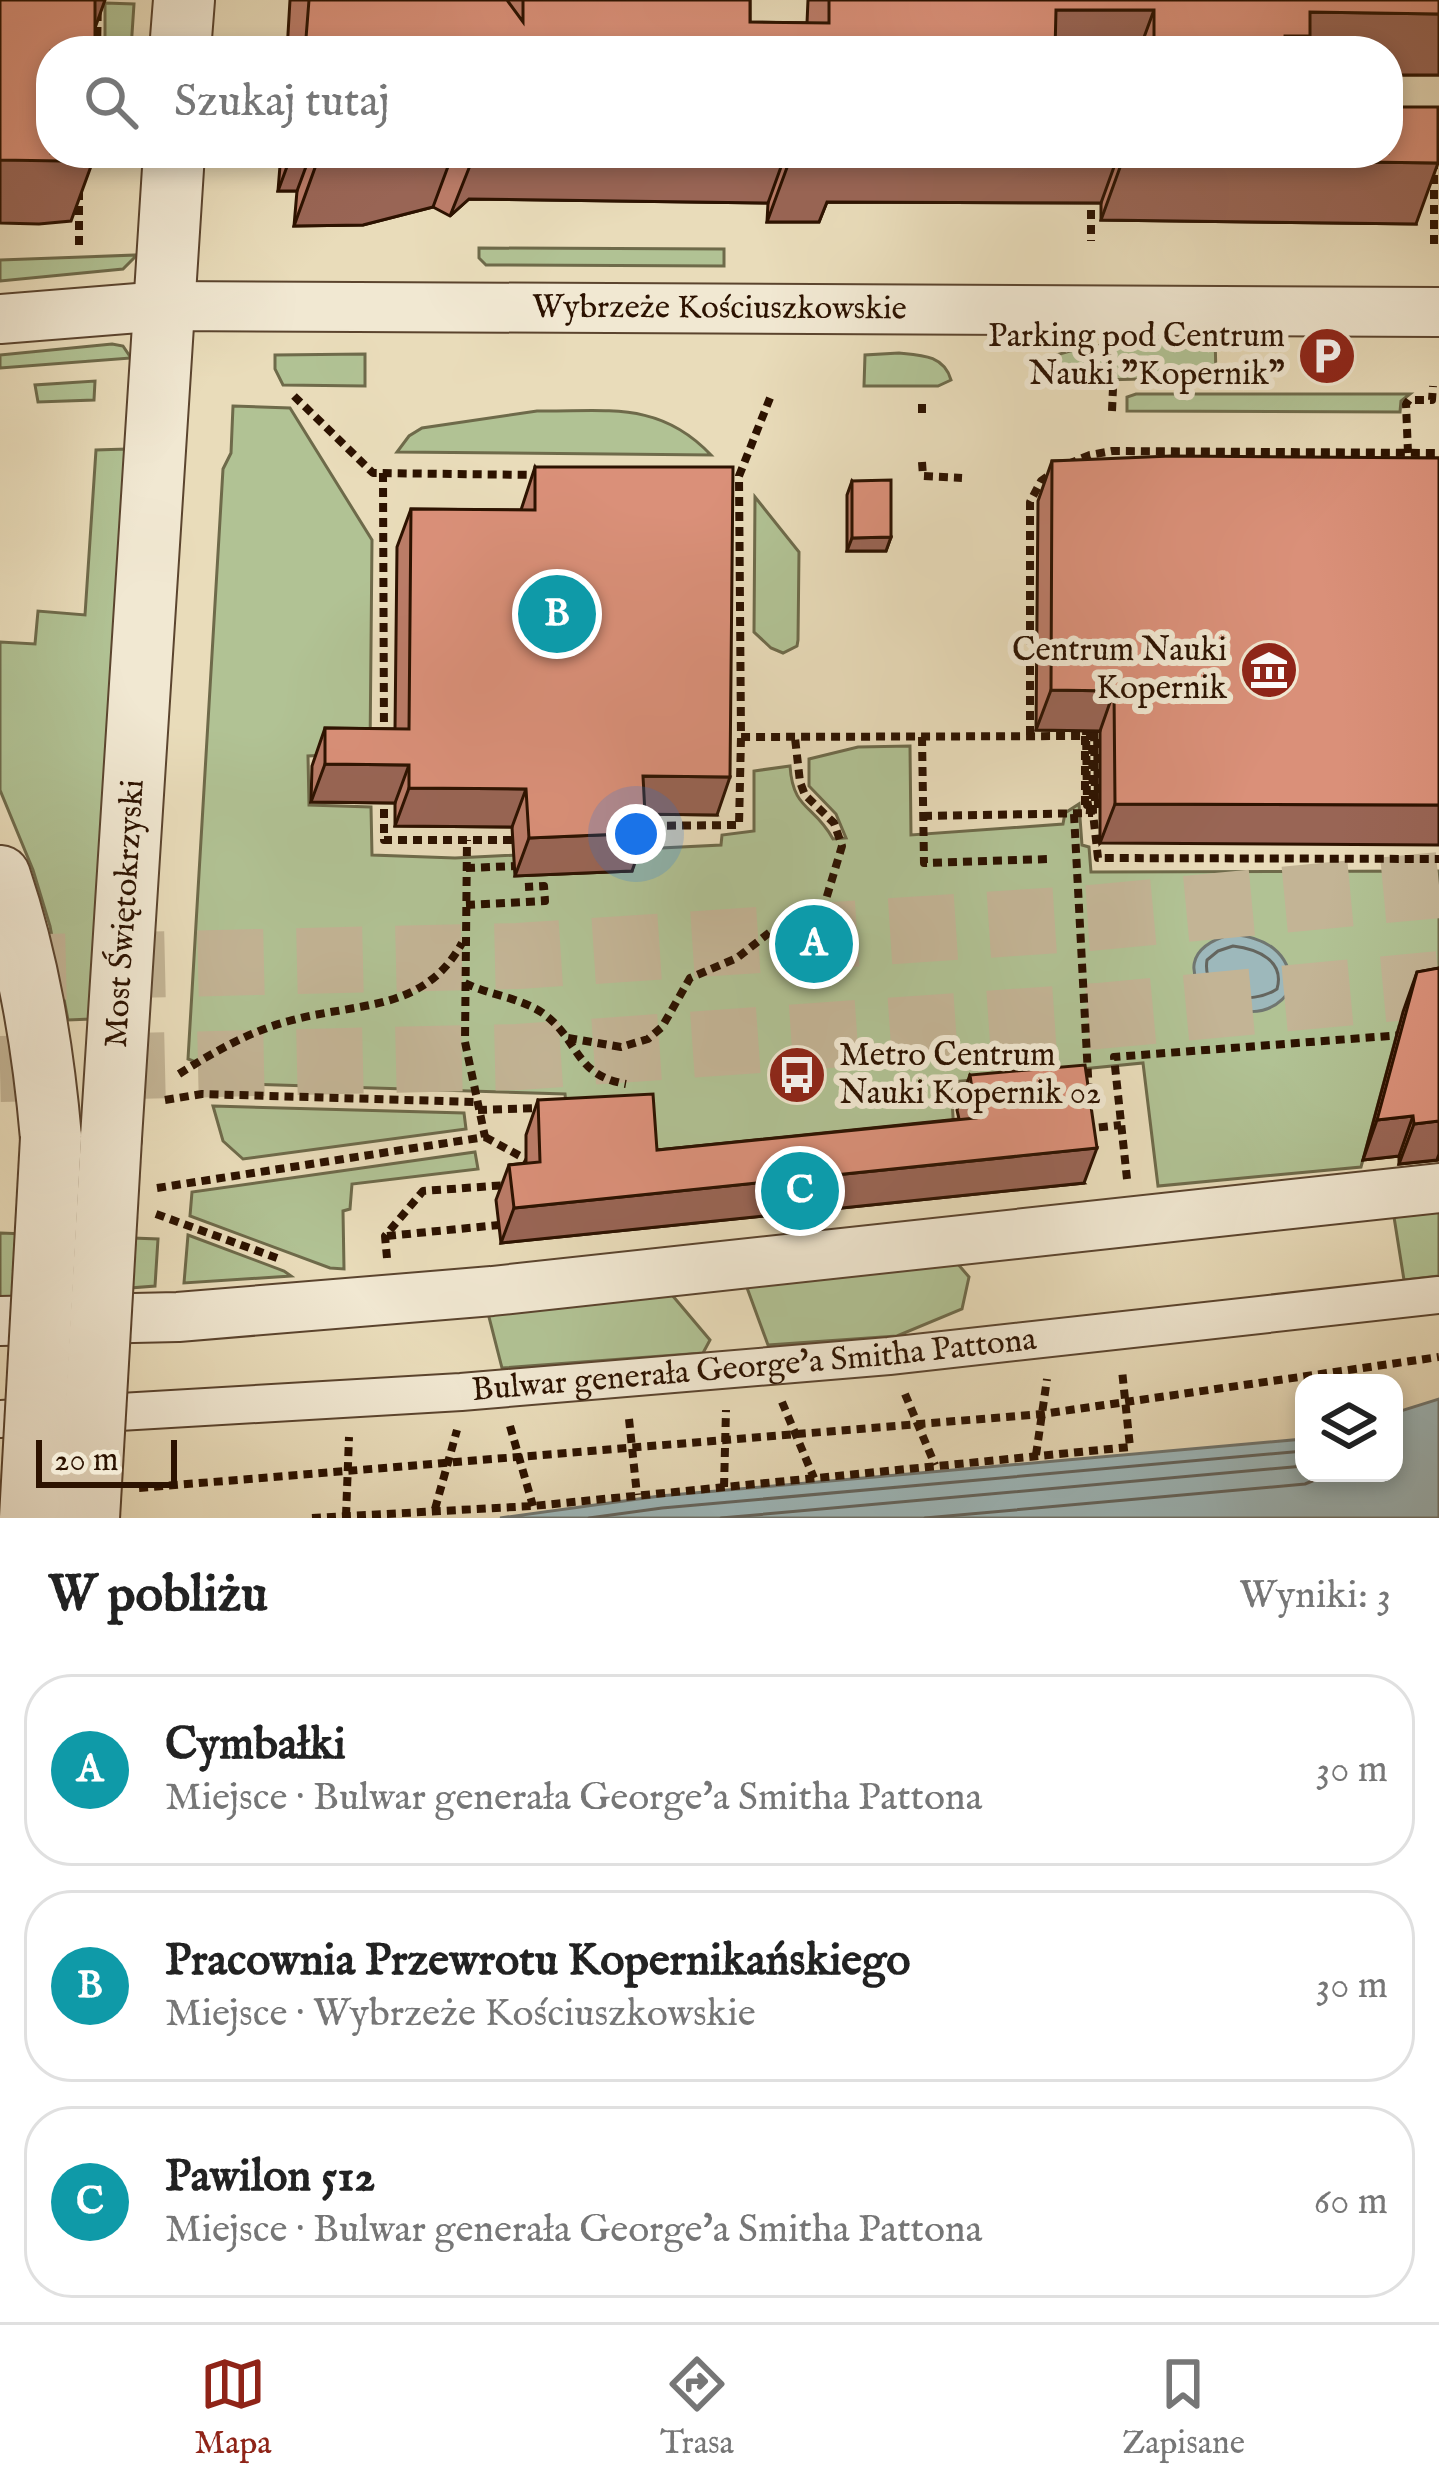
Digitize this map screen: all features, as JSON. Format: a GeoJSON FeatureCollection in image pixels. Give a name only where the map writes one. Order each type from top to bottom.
{"type":"FeatureCollection","features":[{"type":"Feature","properties":{"kind":"street"},"geometry":{"type":"LineString","coordinates":[[182,36],[184,0]]}},
{"type":"Feature","properties":{"kind":"street","name":"Most Świętokrzyski"},"geometry":{"type":"LineString","coordinates":[[104,1503],[111,1138],[173,168]]}},
{"type":"Feature","properties":{"kind":"street","name":"Wybrzeże Kościuszkowskie"},"geometry":{"type":"LineString","coordinates":[[0,320],[164,306],[1439,312]]}},
{"type":"Feature","properties":{"kind":"street"},"geometry":{"type":"LineString","coordinates":[[0,875],[36,1001],[51,1138],[29,1518]]}},
{"type":"Feature","properties":{"kind":"street"},"geometry":{"type":"LineString","coordinates":[[0,1321],[178,1316],[390,1300],[1439,1188]]}},
{"type":"Feature","properties":{"kind":"street","name":"Bulwar generała George'a Smitha Pattona"},"geometry":{"type":"LineString","coordinates":[[0,1419],[504,1389],[869,1358],[1439,1295]]}},
{"type":"Feature","properties":{"kind":"path"},"geometry":{"type":"LineString","coordinates":[[97,36],[98,0]]}},
{"type":"Feature","properties":{"kind":"path"},"geometry":{"type":"LineString","coordinates":[[1434,244],[1435,145]]}},
{"type":"Feature","properties":{"kind":"path"},"geometry":{"type":"LineString","coordinates":[[1090,175],[1091,242]]}},
{"type":"Feature","properties":{"kind":"path"},"geometry":{"type":"LineString","coordinates":[[79,245],[80,176]]}},
{"type":"Feature","properties":{"kind":"path"},"geometry":{"type":"LineString","coordinates":[[1408,453],[1406,404],[1436,400],[1433,386]]}},
{"type":"Feature","properties":{"kind":"path"},"geometry":{"type":"LineString","coordinates":[[1112,411],[1113,388]]}},
{"type":"Feature","properties":{"kind":"path"},"geometry":{"type":"LineString","coordinates":[[294,396],[373,473],[549,475]]}},
{"type":"Feature","properties":{"kind":"path"},"geometry":{"type":"LineString","coordinates":[[628,826],[740,825],[739,476],[770,398]]}},
{"type":"Feature","properties":{"kind":"path"},"geometry":{"type":"LineString","coordinates":[[922,398],[922,413]]}},
{"type":"Feature","properties":{"kind":"path"},"geometry":{"type":"LineString","coordinates":[[1029,481],[1041,481],[1112,447],[1439,453]]}},
{"type":"Feature","properties":{"kind":"path"},"geometry":{"type":"LineString","coordinates":[[1089,477],[1090,454]]}},
{"type":"Feature","properties":{"kind":"path"},"geometry":{"type":"LineString","coordinates":[[922,462],[923,476],[962,478]]}},
{"type":"Feature","properties":{"kind":"path"},"geometry":{"type":"LineString","coordinates":[[383,473],[384,748]]}},
{"type":"Feature","properties":{"kind":"path"},"geometry":{"type":"LineString","coordinates":[[1030,735],[1030,502],[1041,481]]}},
{"type":"Feature","properties":{"kind":"path"},"geometry":{"type":"LineString","coordinates":[[1090,715],[1096,807],[1083,808],[1090,715]]}},
{"type":"Feature","properties":{"kind":"path"},"geometry":{"type":"LineString","coordinates":[[741,737],[1092,736],[1098,858],[1439,859]]}},
{"type":"Feature","properties":{"kind":"path"},"geometry":{"type":"LineString","coordinates":[[568,1038],[621,1047],[648,1040],[662,1027],[690,978],[737,958],[775,929],[818,926],[842,846],[834,823],[805,795],[795,737]]}},
{"type":"Feature","properties":{"kind":"path"},"geometry":{"type":"LineString","coordinates":[[922,737],[925,863],[1050,859]]}},
{"type":"Feature","properties":{"kind":"path"},"geometry":{"type":"LineString","coordinates":[[384,772],[384,840],[536,839]]}},
{"type":"Feature","properties":{"kind":"path"},"geometry":{"type":"LineString","coordinates":[[923,816],[1093,813]]}},
{"type":"Feature","properties":{"kind":"path"},"geometry":{"type":"LineString","coordinates":[[1074,814],[1070,833],[1090,1129]]}},
{"type":"Feature","properties":{"kind":"path"},"geometry":{"type":"LineString","coordinates":[[467,840],[465,1042],[485,1137]]}},
{"type":"Feature","properties":{"kind":"path"},"geometry":{"type":"LineString","coordinates":[[466,868],[514,866]]}},
{"type":"Feature","properties":{"kind":"path"},"geometry":{"type":"LineString","coordinates":[[466,905],[545,902],[544,886],[525,887]]}},
{"type":"Feature","properties":{"kind":"path"},"geometry":{"type":"LineString","coordinates":[[179,1074],[253,1033],[291,1020],[375,1005],[429,984],[448,967],[464,938]]}},
{"type":"Feature","properties":{"kind":"path"},"geometry":{"type":"LineString","coordinates":[[465,983],[534,1008],[568,1038],[586,1067],[597,1076],[626,1084]]}},
{"type":"Feature","properties":{"kind":"path"},"geometry":{"type":"LineString","coordinates":[[1127,1179],[1114,1058],[1401,1035],[1396,1054]]}},
{"type":"Feature","properties":{"kind":"path"},"geometry":{"type":"LineString","coordinates":[[1067,1076],[1088,1074]]}},
{"type":"Feature","properties":{"kind":"path"},"geometry":{"type":"LineString","coordinates":[[163,1101],[202,1094],[555,1107]]}},
{"type":"Feature","properties":{"kind":"path"},"geometry":{"type":"LineString","coordinates":[[1067,1131],[1121,1125]]}},
{"type":"Feature","properties":{"kind":"path"},"geometry":{"type":"LineString","coordinates":[[186,1184],[485,1137],[530,1162],[554,1161]]}},
{"type":"Feature","properties":{"kind":"path"},"geometry":{"type":"LineString","coordinates":[[502,1146],[529,1144]]}},
{"type":"Feature","properties":{"kind":"path"},"geometry":{"type":"LineString","coordinates":[[390,1300],[385,1236],[423,1191],[509,1185]]}},
{"type":"Feature","properties":{"kind":"path"},"geometry":{"type":"LineString","coordinates":[[385,1236],[499,1225]]}},
{"type":"Feature","properties":{"kind":"path"},"geometry":{"type":"LineString","coordinates":[[312,1518],[533,1506],[1130,1447],[1121,1355]]}},
{"type":"Feature","properties":{"kind":"path"},"geometry":{"type":"LineString","coordinates":[[104,1503],[347,1473],[1042,1414],[1439,1357]]}},
{"type":"Feature","properties":{"kind":"path"},"geometry":{"type":"LineString","coordinates":[[1036,1455],[1049,1363]]}},
{"type":"Feature","properties":{"kind":"path"},"geometry":{"type":"LineString","coordinates":[[898,1377],[935,1465]]}},
{"type":"Feature","properties":{"kind":"path"},"geometry":{"type":"LineString","coordinates":[[776,1387],[814,1478]]}},
{"type":"Feature","properties":{"kind":"path"},"geometry":{"type":"LineString","coordinates":[[724,1486],[726,1392]]}},
{"type":"Feature","properties":{"kind":"path"},"geometry":{"type":"LineString","coordinates":[[627,1401],[638,1495]]}},
{"type":"Feature","properties":{"kind":"path"},"geometry":{"type":"LineString","coordinates":[[505,1410],[533,1506]]}},
{"type":"Feature","properties":{"kind":"path"},"geometry":{"type":"LineString","coordinates":[[435,1509],[463,1413]]}},
{"type":"Feature","properties":{"kind":"path"},"geometry":{"type":"LineString","coordinates":[[346,1516],[350,1420]]}},
{"type":"Feature","properties":{"kind":"green space"},"geometry":{"type":"Polygon","coordinates":[[[105,3],[134,4],[132,36],[105,36],[105,3]]]}},
{"type":"Feature","properties":{"kind":"green space"},"geometry":{"type":"Polygon","coordinates":[[[479,248],[724,249],[724,266],[486,265],[479,258],[479,248]]]}},
{"type":"Feature","properties":{"kind":"green space"},"geometry":{"type":"Polygon","coordinates":[[[137,255],[123,269],[0,281],[0,260],[137,255]]]}},
{"type":"Feature","properties":{"kind":"green space"},"geometry":{"type":"Polygon","coordinates":[[[1215,335],[1216,377],[1065,381],[1039,374],[1056,355],[1084,347],[1215,335]]]}},
{"type":"Feature","properties":{"kind":"green space"},"geometry":{"type":"Polygon","coordinates":[[[123,346],[131,358],[0,368],[0,355],[123,346]]]}},
{"type":"Feature","properties":{"kind":"green space"},"geometry":{"type":"Polygon","coordinates":[[[899,353],[937,361],[951,380],[938,386],[864,386],[865,355],[899,353]]]}},
{"type":"Feature","properties":{"kind":"green space"},"geometry":{"type":"Polygon","coordinates":[[[365,354],[365,386],[283,385],[275,369],[275,355],[365,354]]]}},
{"type":"Feature","properties":{"kind":"green space"},"geometry":{"type":"Polygon","coordinates":[[[95,381],[94,400],[38,402],[35,385],[95,381]]]}},
{"type":"Feature","properties":{"kind":"green space"},"geometry":{"type":"Polygon","coordinates":[[[1410,394],[1401,401],[1400,412],[1127,411],[1127,397],[1410,394]]]}},
{"type":"Feature","properties":{"kind":"green space"},"geometry":{"type":"Polygon","coordinates":[[[233,406],[290,408],[372,540],[370,753],[308,756],[309,805],[371,807],[372,855],[455,858],[721,845],[722,835],[754,831],[754,771],[790,766],[800,800],[833,839],[846,838],[836,814],[809,786],[809,759],[858,747],[910,746],[911,835],[1063,824],[1065,813],[1079,804],[1082,845],[1089,847],[1091,872],[1439,871],[1439,1018],[1399,1026],[1361,1167],[1158,1186],[1143,1063],[951,1082],[954,1134],[650,1152],[566,1105],[565,1094],[250,1084],[188,1059],[223,469],[231,453],[233,406]]]}},
{"type":"Feature","properties":{"kind":"green space"},"geometry":{"type":"Polygon","coordinates":[[[537,411],[609,411],[652,417],[691,437],[711,455],[397,452],[422,428],[537,411]]]}},
{"type":"Feature","properties":{"kind":"green space"},"geometry":{"type":"Polygon","coordinates":[[[126,449],[91,1019],[68,1020],[50,926],[0,790],[0,642],[35,644],[38,611],[85,615],[96,450],[126,449]]]}},
{"type":"Feature","properties":{"kind":"green space"},"geometry":{"type":"Polygon","coordinates":[[[755,497],[799,552],[798,640],[797,646],[783,653],[754,632],[755,497]]]}},
{"type":"Feature","properties":{"kind":"green space"},"geometry":{"type":"Polygon","coordinates":[[[213,1106],[464,1113],[466,1129],[243,1159],[223,1141],[213,1106]]]}},
{"type":"Feature","properties":{"kind":"green space"},"geometry":{"type":"Polygon","coordinates":[[[475,1152],[478,1169],[352,1184],[350,1209],[343,1211],[344,1269],[330,1268],[190,1216],[192,1192],[475,1152]]]}},
{"type":"Feature","properties":{"kind":"green space"},"geometry":{"type":"Polygon","coordinates":[[[1439,1212],[1439,1276],[1404,1280],[1394,1217],[1439,1212]]]}},
{"type":"Feature","properties":{"kind":"green space"},"geometry":{"type":"Polygon","coordinates":[[[0,1233],[158,1239],[155,1286],[0,1298],[0,1233]]]}},
{"type":"Feature","properties":{"kind":"green space"},"geometry":{"type":"Polygon","coordinates":[[[188,1235],[284,1271],[291,1276],[184,1283],[188,1235]]]}},
{"type":"Feature","properties":{"kind":"green space"},"geometry":{"type":"Polygon","coordinates":[[[957,1263],[969,1277],[962,1309],[897,1336],[768,1345],[746,1285],[957,1263]]]}},
{"type":"Feature","properties":{"kind":"green space"},"geometry":{"type":"Polygon","coordinates":[[[672,1295],[710,1340],[703,1353],[502,1368],[488,1313],[672,1295]]]}},
{"type":"Feature","properties":{"kind":"water"},"geometry":{"type":"Polygon","coordinates":[[[1232,934],[1265,943],[1281,955],[1292,987],[1274,1006],[1252,1012],[1229,1008],[1197,981],[1194,963],[1205,947],[1232,934]]]}},
{"type":"Feature","properties":{"kind":"water"},"geometry":{"type":"Polygon","coordinates":[[[1439,1399],[1439,1518],[500,1518],[660,1496],[1295,1440],[1295,1482],[1403,1482],[1403,1410],[1439,1399]]]}},
{"type":"Feature","properties":{"kind":"building"},"geometry":{"type":"Polygon","coordinates":[[[0,0],[95,0],[95,36],[36,36],[36,161],[0,160],[0,0]]]}},
{"type":"Feature","properties":{"kind":"building"},"geometry":{"type":"Polygon","coordinates":[[[309,0],[507,0],[523,22],[523,0],[750,0],[750,22],[829,23],[829,0],[1439,0],[1439,14],[1310,12],[1310,36],[1154,36],[1154,10],[1056,10],[1055,36],[306,36],[309,0]]]}},
{"type":"Feature","properties":{"kind":"building"},"geometry":{"type":"Polygon","coordinates":[[[1403,107],[1438,107],[1438,163],[1403,163],[1403,107]]]}},
{"type":"Feature","properties":{"kind":"building","name":"Centrum Nauki Kopernik"},"geometry":{"type":"Polygon","coordinates":[[[1171,456],[1439,458],[1439,805],[1115,804],[1114,691],[1051,690],[1052,461],[1171,456]]]}},
{"type":"Feature","properties":{"kind":"building"},"geometry":{"type":"Polygon","coordinates":[[[535,467],[733,467],[730,777],[643,776],[646,833],[529,838],[526,789],[409,788],[409,765],[325,764],[325,728],[409,729],[411,509],[535,510],[535,467]]]}},
{"type":"Feature","properties":{"kind":"building"},"geometry":{"type":"Polygon","coordinates":[[[891,480],[891,537],[852,538],[852,481],[891,480]]]}},
{"type":"Feature","properties":{"kind":"building"},"geometry":{"type":"Polygon","coordinates":[[[1439,968],[1439,1121],[1414,1124],[1413,1116],[1377,1120],[1417,972],[1439,968]]]}},
{"type":"Feature","properties":{"kind":"building"},"geometry":{"type":"Polygon","coordinates":[[[1085,1065],[1097,1148],[514,1208],[509,1165],[540,1162],[538,1100],[653,1094],[657,1150],[976,1118],[970,1075],[1085,1065]]]}},
{"type":"Feature","properties":{"kind":"tunnel"},"geometry":{"type":"LineString","coordinates":[[0,968],[518,956],[1090,918],[1439,885]]}},
{"type":"Feature","properties":{"kind":"tunnel"},"geometry":{"type":"LineString","coordinates":[[0,1069],[518,1057],[1098,1016],[1439,984]]}},
{"type":"Feature","properties":{"kind":"place","name":"Parking pod Centrum Nauki \"Kopernik\""},"geometry":{"type":"Point","coordinates":[1327,356]}},
{"type":"Feature","properties":{"kind":"place","name":"Pracownia Przewrotu Kopernikańskiego"},"geometry":{"type":"Point","coordinates":[557,614]}},
{"type":"Feature","properties":{"kind":"place","name":"Centrum Nauki Kopernik"},"geometry":{"type":"Point","coordinates":[1269,670]}},
{"type":"Feature","properties":{"kind":"place","name":"Cymbałki"},"geometry":{"type":"Point","coordinates":[814,944]}},
{"type":"Feature","properties":{"kind":"place","name":"Metro Centrum Nauki Kopernik 02"},"geometry":{"type":"Point","coordinates":[797,1075]}},
{"type":"Feature","properties":{"kind":"place","name":"Pawilon 512"},"geometry":{"type":"Point","coordinates":[800,1191]}}]}
